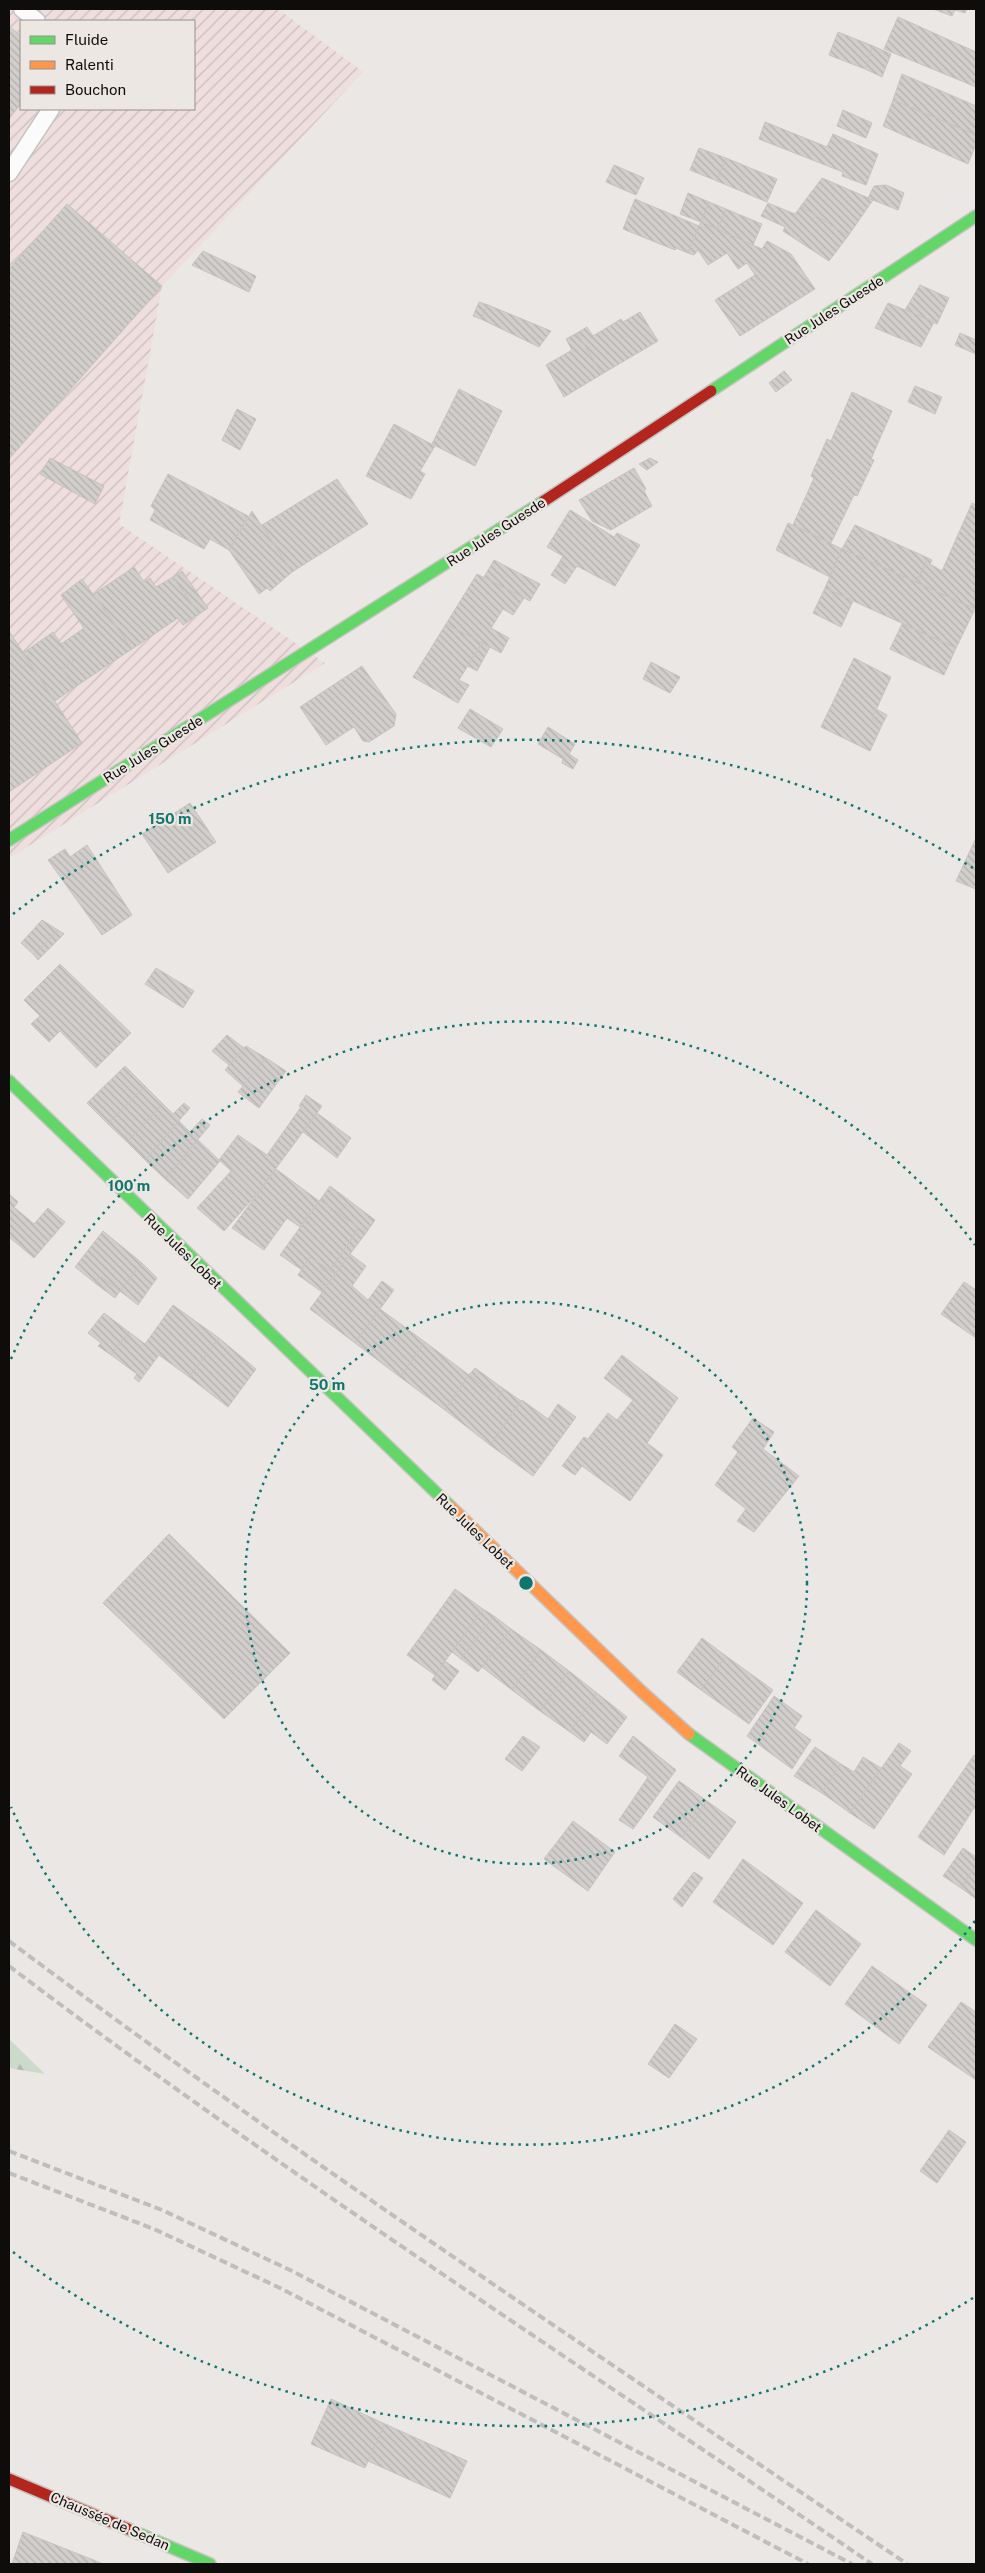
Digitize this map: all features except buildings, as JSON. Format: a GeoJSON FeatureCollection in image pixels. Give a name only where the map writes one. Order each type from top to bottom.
{"type":"FeatureCollection","features":[{"type":"Feature","properties":{"kind":"street","name":"Rue Jules Guesde"},"geometry":{"type":"LineString","coordinates":[[9,840],[509,524],[976,216]]}},
{"type":"Feature","properties":{"kind":"street","name":"Rue Jules Lobet"},"geometry":{"type":"LineString","coordinates":[[9,1081],[640,1691],[696,1740],[976,1940]]}},
{"type":"Feature","properties":{"kind":"street","name":"Chaussée de Sedan"},"geometry":{"type":"LineString","coordinates":[[9,2480],[210,2564]]}},
{"type":"Feature","properties":{"kind":"lane"},"geometry":{"type":"LineString","coordinates":[[22,9],[36,20]]}},
{"type":"Feature","properties":{"kind":"lane"},"geometry":{"type":"LineString","coordinates":[[9,173],[50,110]]}},
{"type":"Feature","properties":{"kind":"shaded area"},"geometry":{"type":"Polygon","coordinates":[[[9,9],[278,9],[363,72],[162,286],[119,524],[325,663],[9,858],[9,9]]]}},
{"type":"Feature","properties":{"kind":"green space"},"geometry":{"type":"Polygon","coordinates":[[[9,2039],[45,2074],[9,2068],[9,2039]]]}},
{"type":"Feature","properties":{"kind":"railway"},"geometry":{"type":"LineString","coordinates":[[9,1941],[230,2102],[342,2180],[907,2564]]}},
{"type":"Feature","properties":{"kind":"railway"},"geometry":{"type":"LineString","coordinates":[[9,1966],[114,2044],[328,2196],[872,2564]]}},
{"type":"Feature","properties":{"kind":"railway"},"geometry":{"type":"LineString","coordinates":[[9,2151],[162,2210],[290,2270],[852,2564]]}},
{"type":"Feature","properties":{"kind":"railway"},"geometry":{"type":"LineString","coordinates":[[9,2173],[154,2229],[280,2288],[808,2564]]}},
{"type":"Feature","properties":{"kind":"traffic: fast"},"geometry":{"type":"LineString","coordinates":[[711,391],[976,216]]}},
{"type":"Feature","properties":{"kind":"traffic: fast"},"geometry":{"type":"LineString","coordinates":[[9,840],[544,501]]}},
{"type":"Feature","properties":{"kind":"traffic: fast"},"geometry":{"type":"LineString","coordinates":[[9,1081],[451,1507]]}},
{"type":"Feature","properties":{"kind":"traffic: fast"},"geometry":{"type":"LineString","coordinates":[[689,1734],[976,1940]]}},
{"type":"Feature","properties":{"kind":"traffic: fast"},"geometry":{"type":"LineString","coordinates":[[128,2529],[210,2564]]}},
{"type":"Feature","properties":{"kind":"traffic: slow"},"geometry":{"type":"LineString","coordinates":[[451,1507],[641,1691],[689,1734]]}},
{"type":"Feature","properties":{"kind":"traffic: jam"},"geometry":{"type":"LineString","coordinates":[[544,501],[711,391]]}},
{"type":"Feature","properties":{"kind":"traffic: jam"},"geometry":{"type":"LineString","coordinates":[[9,2479],[128,2529]]}}]}
